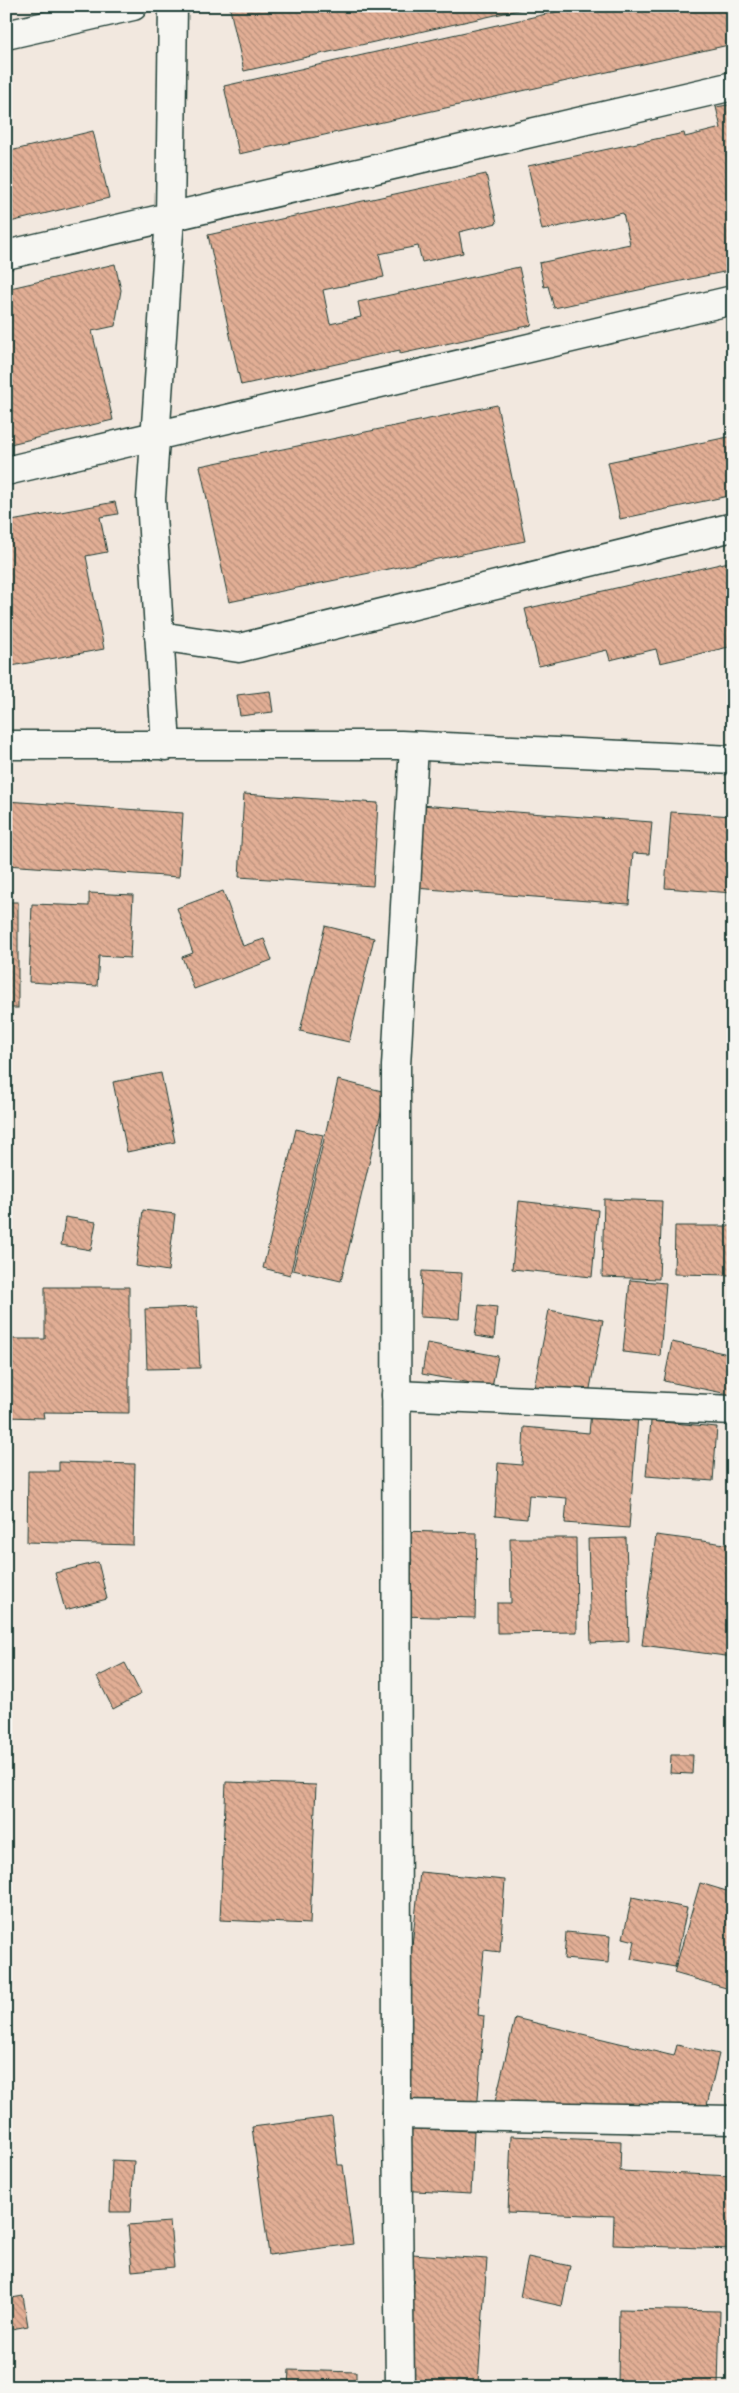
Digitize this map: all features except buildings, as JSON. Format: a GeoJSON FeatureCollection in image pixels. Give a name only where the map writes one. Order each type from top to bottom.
{"type":"FeatureCollection","features":[{"type":"Feature","properties":{"kind":"street"},"geometry":{"type":"LineString","coordinates":[[6,35],[133,6]]}},
{"type":"Feature","properties":{"kind":"street"},"geometry":{"type":"LineString","coordinates":[[166,746],[151,499],[170,217],[173,6]]}},
{"type":"Feature","properties":{"kind":"street"},"geometry":{"type":"LineString","coordinates":[[6,255],[733,86]]}},
{"type":"Feature","properties":{"kind":"street"},"geometry":{"type":"LineString","coordinates":[[6,472],[733,300]]}},
{"type":"Feature","properties":{"kind":"street"},"geometry":{"type":"LineString","coordinates":[[159,636],[239,648],[733,527]]}},
{"type":"Feature","properties":{"kind":"street"},"geometry":{"type":"LineString","coordinates":[[6,745],[414,746],[733,760]]}},
{"type":"Feature","properties":{"kind":"street"},"geometry":{"type":"LineString","coordinates":[[400,2387],[397,2114],[396,1066],[414,746]]}},
{"type":"Feature","properties":{"kind":"street"},"geometry":{"type":"LineString","coordinates":[[396,1395],[733,1410]]}},
{"type":"Feature","properties":{"kind":"street"},"geometry":{"type":"LineString","coordinates":[[397,2114],[733,2120]]}}]}
